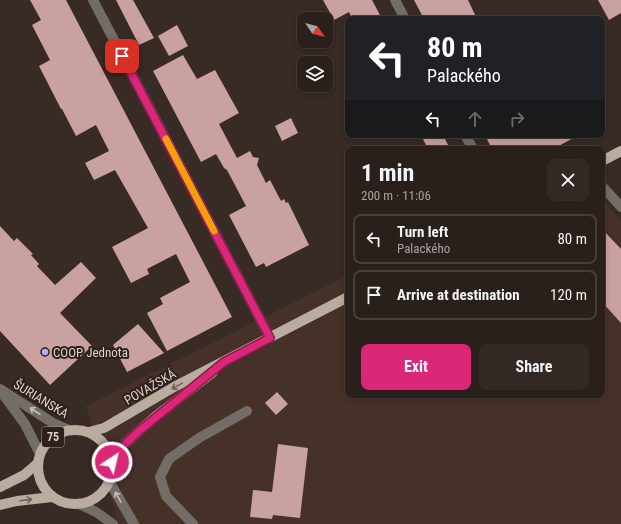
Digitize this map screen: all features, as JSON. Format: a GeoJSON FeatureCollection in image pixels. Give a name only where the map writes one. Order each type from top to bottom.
{"type":"FeatureCollection","features":[{"type":"Feature","properties":{"kind":"main road"},"geometry":{"type":"LineString","coordinates":[[605,159],[621,151]]}},
{"type":"Feature","properties":{"kind":"main road","name":"POVAŽSKÁ"},"geometry":{"type":"LineString","coordinates":[[89,432],[104,428],[174,388],[345,298]]}},
{"type":"Feature","properties":{"kind":"main road","name":"POVAŽSKÁ"},"geometry":{"type":"LineString","coordinates":[[112,462],[123,446],[139,431],[224,362]]}},
{"type":"Feature","properties":{"kind":"main road","name":"75"},"geometry":{"type":"LineString","coordinates":[[52,497],[40,482],[38,472],[39,458],[44,445],[59,433],[69,430],[89,432]]}},
{"type":"Feature","properties":{"kind":"main road"},"geometry":{"type":"LineString","coordinates":[[89,432],[104,444],[109,452],[112,462]]}},
{"type":"Feature","properties":{"kind":"main road","name":"75"},"geometry":{"type":"LineString","coordinates":[[0,487],[24,475],[39,458]]}},
{"type":"Feature","properties":{"kind":"main road","name":"75"},"geometry":{"type":"LineString","coordinates":[[109,482],[112,472],[112,462]]}},
{"type":"Feature","properties":{"kind":"main road"},"geometry":{"type":"LineString","coordinates":[[0,505],[17,501],[52,497],[65,503],[79,504],[89,502],[97,497],[109,482]]}},
{"type":"Feature","properties":{"kind":"street"},"geometry":{"type":"LineString","coordinates":[[93,0],[270,338]]}},
{"type":"Feature","properties":{"kind":"street"},"geometry":{"type":"LineString","coordinates":[[395,0],[403,16]]}},
{"type":"Feature","properties":{"kind":"street"},"geometry":{"type":"LineString","coordinates":[[605,189],[621,207]]}},
{"type":"Feature","properties":{"kind":"street","name":"ŠURIANSKA"},"geometry":{"type":"LineString","coordinates":[[0,389],[53,423],[69,430]]}},
{"type":"Feature","properties":{"kind":"street","name":"ŠURIANSKA"},"geometry":{"type":"LineString","coordinates":[[0,389],[24,424],[39,458]]}},
{"type":"Feature","properties":{"kind":"street"},"geometry":{"type":"LineString","coordinates":[[193,524],[166,496],[160,477],[169,459],[199,438],[247,411]]}},
{"type":"Feature","properties":{"kind":"street"},"geometry":{"type":"LineString","coordinates":[[109,482],[134,524]]}},
{"type":"Feature","properties":{"kind":"street"},"geometry":{"type":"LineString","coordinates":[[79,504],[96,512],[113,524]]}},
{"type":"Feature","properties":{"kind":"shaded area"},"geometry":{"type":"Polygon","coordinates":[[[605,202],[621,221],[621,524],[118,524],[86,406],[345,276],[345,398],[605,398],[605,202]]]}},
{"type":"Feature","properties":{"kind":"building"},"geometry":{"type":"Polygon","coordinates":[[[30,0],[66,0],[232,317],[167,351],[147,313],[163,304],[160,298],[190,282],[176,254],[147,269],[149,274],[131,283],[112,247],[148,228],[115,170],[94,180],[85,163],[109,151],[96,125],[76,136],[61,109],[39,66],[50,60],[32,25],[41,20],[30,0]]]}},
{"type":"Feature","properties":{"kind":"building"},"geometry":{"type":"Polygon","coordinates":[[[116,0],[133,0],[154,38],[139,45],[116,0]]]}},
{"type":"Feature","properties":{"kind":"building"},"geometry":{"type":"Polygon","coordinates":[[[323,0],[372,0],[380,16],[351,16],[349,12],[334,20],[333,12],[330,12],[323,0]]]}},
{"type":"Feature","properties":{"kind":"building"},"geometry":{"type":"Polygon","coordinates":[[[414,0],[468,0],[476,16],[422,16],[414,0]]]}},
{"type":"Feature","properties":{"kind":"building"},"geometry":{"type":"Polygon","coordinates":[[[598,0],[621,0],[621,13],[609,20],[598,0]]]}},
{"type":"Feature","properties":{"kind":"building"},"geometry":{"type":"Polygon","coordinates":[[[177,25],[188,46],[169,56],[158,36],[177,25]]]}},
{"type":"Feature","properties":{"kind":"building"},"geometry":{"type":"Polygon","coordinates":[[[183,55],[197,79],[215,70],[239,113],[219,124],[237,158],[250,151],[253,157],[259,158],[257,165],[266,183],[270,180],[281,201],[284,199],[286,203],[288,202],[309,245],[266,267],[264,263],[256,267],[229,215],[246,206],[227,170],[224,168],[216,154],[201,162],[153,71],[183,55]]]}},
{"type":"Feature","properties":{"kind":"building"},"geometry":{"type":"Polygon","coordinates":[[[291,118],[298,133],[282,141],[275,126],[291,118]]]}},
{"type":"Feature","properties":{"kind":"building"},"geometry":{"type":"Polygon","coordinates":[[[422,138],[444,138],[448,146],[426,146],[422,138]]]}},
{"type":"Feature","properties":{"kind":"building"},"geometry":{"type":"Polygon","coordinates":[[[486,138],[573,138],[559,146],[490,146],[486,138]]]}},
{"type":"Feature","properties":{"kind":"building"},"geometry":{"type":"Polygon","coordinates":[[[0,226],[14,241],[17,238],[33,254],[31,255],[39,264],[37,266],[55,285],[81,262],[96,278],[60,313],[92,346],[50,385],[0,331],[0,226]]]}},
{"type":"Feature","properties":{"kind":"building"},"geometry":{"type":"Polygon","coordinates":[[[605,232],[621,249],[621,323],[605,305],[605,232]]]}},
{"type":"Feature","properties":{"kind":"building"},"geometry":{"type":"Polygon","coordinates":[[[138,324],[164,353],[127,372],[113,345],[138,324]]]}},
{"type":"Feature","properties":{"kind":"building"},"geometry":{"type":"Polygon","coordinates":[[[277,392],[288,404],[276,415],[265,403],[277,392]]]}},
{"type":"Feature","properties":{"kind":"building"},"geometry":{"type":"Polygon","coordinates":[[[278,444],[308,448],[300,518],[273,515],[272,519],[250,517],[253,490],[272,492],[278,444]]]}},
{"type":"Feature","properties":{"kind":"slow traffic"},"geometry":{"type":"LineString","coordinates":[[166,139],[214,231]]}},
{"type":"Feature","properties":{"kind":"place","name":"COOP Jednota"},"geometry":{"type":"Point","coordinates":[45,352]}},
{"type":"Feature","properties":{"kind":"route"},"geometry":{"type":"LineString","coordinates":[[112,462],[123,446],[139,431],[224,362],[270,338],[122,56]]}}]}
